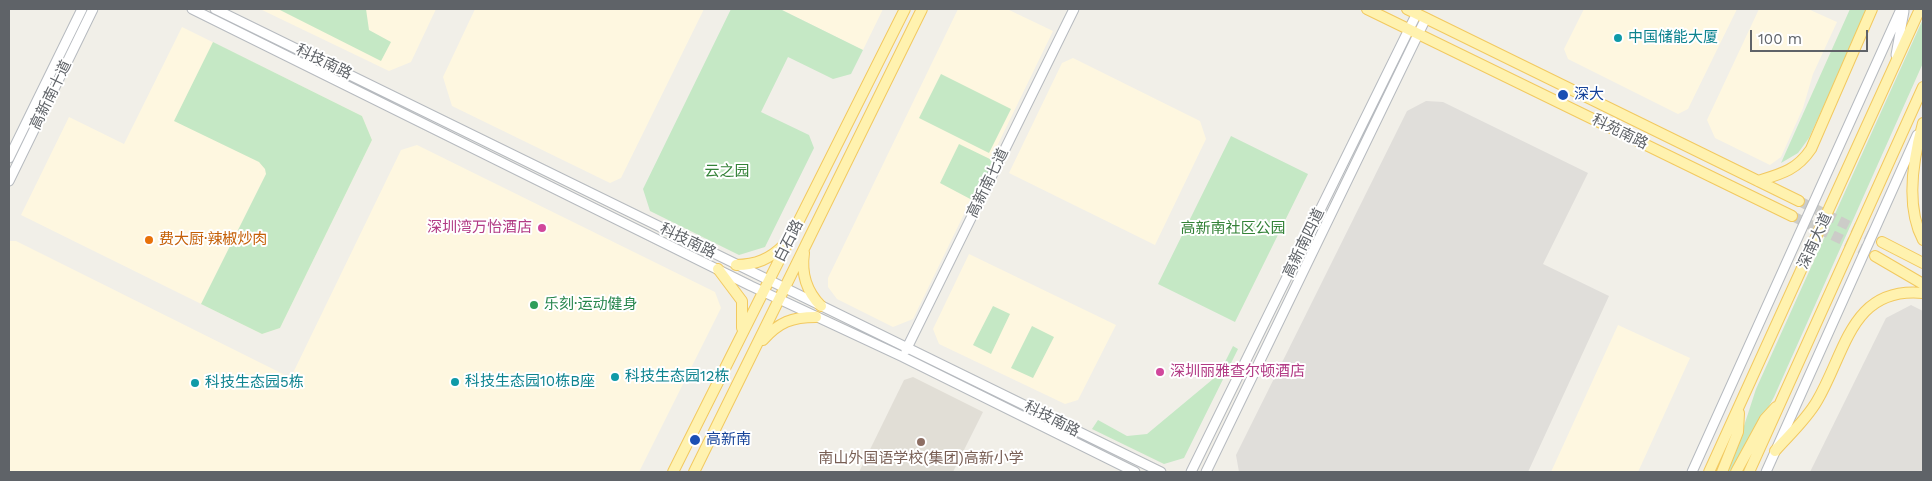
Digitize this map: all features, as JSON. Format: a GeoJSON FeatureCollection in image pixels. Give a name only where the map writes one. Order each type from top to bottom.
{"type":"FeatureCollection","features":[{"type":"Feature","properties":{"kind":"main road","name":"高新南十道"},"geometry":{"type":"LineString","coordinates":[[9,158],[82,9]]}},
{"type":"Feature","properties":{"kind":"main road","name":"高新南十道"},"geometry":{"type":"LineString","coordinates":[[9,181],[93,9]]}},
{"type":"Feature","properties":{"kind":"main road","name":"科技南路"},"geometry":{"type":"LineString","coordinates":[[192,9],[764,292],[903,357],[1135,472]]}},
{"type":"Feature","properties":{"kind":"main road","name":"科技南路"},"geometry":{"type":"LineString","coordinates":[[215,9],[1161,472]]}},
{"type":"Feature","properties":{"kind":"main road","name":"白石路"},"geometry":{"type":"LineString","coordinates":[[673,472],[904,9]]}},
{"type":"Feature","properties":{"kind":"main road","name":"白石路"},"geometry":{"type":"LineString","coordinates":[[694,472],[922,9]]}},
{"type":"Feature","properties":{"kind":"main road","name":"高新南七道"},"geometry":{"type":"LineString","coordinates":[[903,357],[1074,9]]}},
{"type":"Feature","properties":{"kind":"main road","name":"科苑南路"},"geometry":{"type":"LineString","coordinates":[[1366,9],[1792,216]]}},
{"type":"Feature","properties":{"kind":"main road"},"geometry":{"type":"LineString","coordinates":[[1758,181],[1790,171],[1805,159],[1872,9]]}},
{"type":"Feature","properties":{"kind":"main road"},"geometry":{"type":"LineString","coordinates":[[1895,66],[1903,9]]}},
{"type":"Feature","properties":{"kind":"main road"},"geometry":{"type":"LineString","coordinates":[[1692,472],[1903,9]]}},
{"type":"Feature","properties":{"kind":"main road","name":"深南大道"},"geometry":{"type":"LineString","coordinates":[[1709,472],[1920,9]]}},
{"type":"Feature","properties":{"kind":"main road","name":"科苑南路"},"geometry":{"type":"LineString","coordinates":[[1417,13],[1799,201]]}},
{"type":"Feature","properties":{"kind":"main road","name":"高新南四道"},"geometry":{"type":"LineString","coordinates":[[1206,472],[1413,32],[1417,13]]}},
{"type":"Feature","properties":{"kind":"main road","name":"高新南四道"},"geometry":{"type":"LineString","coordinates":[[1191,472],[1413,32]]}},
{"type":"Feature","properties":{"kind":"main road"},"geometry":{"type":"LineString","coordinates":[[1749,472],[1923,87]]}},
{"type":"Feature","properties":{"kind":"main road"},"geometry":{"type":"LineString","coordinates":[[1923,123],[1915,159],[1914,203],[1917,224],[1923,240]]}},
{"type":"Feature","properties":{"kind":"main road"},"geometry":{"type":"LineString","coordinates":[[1766,472],[1923,123]]}},
{"type":"Feature","properties":{"kind":"main road"},"geometry":{"type":"LineString","coordinates":[[736,265],[749,265],[767,259],[791,238]]}},
{"type":"Feature","properties":{"kind":"main road"},"geometry":{"type":"LineString","coordinates":[[1882,242],[1923,262]]}},
{"type":"Feature","properties":{"kind":"main road"},"geometry":{"type":"LineString","coordinates":[[805,245],[804,278],[809,292],[821,306]]}},
{"type":"Feature","properties":{"kind":"main road"},"geometry":{"type":"LineString","coordinates":[[1875,256],[1923,284]]}},
{"type":"Feature","properties":{"kind":"main road"},"geometry":{"type":"LineString","coordinates":[[718,269],[742,301],[744,318],[742,335]]}},
{"type":"Feature","properties":{"kind":"main road"},"geometry":{"type":"LineString","coordinates":[[1775,451],[1816,403],[1851,331],[1867,307],[1876,300],[1898,293],[1923,293]]}},
{"type":"Feature","properties":{"kind":"main road"},"geometry":{"type":"LineString","coordinates":[[750,357],[780,324],[795,317],[816,317]]}},
{"type":"Feature","properties":{"kind":"main road"},"geometry":{"type":"LineString","coordinates":[[1736,472],[1765,419],[1782,401]]}},
{"type":"Feature","properties":{"kind":"main road"},"geometry":{"type":"LineString","coordinates":[[1722,472],[1738,432],[1740,407]]}},
{"type":"Feature","properties":{"kind":"shaded area"},"geometry":{"type":"Polygon","coordinates":[[[260,9],[436,9],[411,62],[389,71],[260,9]]]}},
{"type":"Feature","properties":{"kind":"shaded area"},"geometry":{"type":"Polygon","coordinates":[[[475,9],[704,9],[621,178],[610,183],[452,106],[443,77],[475,9]]]}},
{"type":"Feature","properties":{"kind":"shaded area"},"geometry":{"type":"Polygon","coordinates":[[[780,9],[883,9],[863,50],[780,9]]]}},
{"type":"Feature","properties":{"kind":"shaded area"},"geometry":{"type":"Polygon","coordinates":[[[958,9],[1007,9],[1053,31],[913,319],[893,327],[837,299],[828,287],[828,278],[958,9]]]}},
{"type":"Feature","properties":{"kind":"shaded area","name":"中国储能大厦"},"geometry":{"type":"Polygon","coordinates":[[[1584,9],[1737,9],[1688,109],[1678,114],[1568,59],[1564,49],[1584,9]]]}},
{"type":"Feature","properties":{"kind":"shaded area"},"geometry":{"type":"Polygon","coordinates":[[[1759,9],[1808,9],[1837,22],[1813,74],[1803,108],[1781,157],[1770,165],[1715,138],[1707,120],[1759,9]]]}},
{"type":"Feature","properties":{"kind":"shaded area"},"geometry":{"type":"Polygon","coordinates":[[[182,27],[362,116],[372,140],[280,328],[262,334],[21,215],[69,117],[124,144],[182,27]]]}},
{"type":"Feature","properties":{"kind":"shaded area"},"geometry":{"type":"Polygon","coordinates":[[[1073,58],[1200,121],[1206,139],[1155,245],[1009,173],[1062,63],[1073,58]]]}},
{"type":"Feature","properties":{"kind":"shaded area"},"geometry":{"type":"Polygon","coordinates":[[[1426,101],[1443,102],[1588,173],[1543,264],[1609,296],[1528,472],[1239,472],[1236,455],[1407,111],[1426,101]]]}},
{"type":"Feature","properties":{"kind":"shaded area"},"geometry":{"type":"Polygon","coordinates":[[[417,145],[715,292],[721,308],[639,472],[9,472],[9,241],[16,241],[287,376],[293,373],[401,150],[417,145]]]}},
{"type":"Feature","properties":{"kind":"shaded area"},"geometry":{"type":"Polygon","coordinates":[[[969,254],[1116,325],[1078,400],[1065,404],[939,344],[933,329],[969,254]]]}},
{"type":"Feature","properties":{"kind":"shaded area"},"geometry":{"type":"Polygon","coordinates":[[[1911,305],[1923,311],[1923,472],[1810,472],[1886,318],[1911,305]]]}},
{"type":"Feature","properties":{"kind":"shaded area"},"geometry":{"type":"Polygon","coordinates":[[[1618,325],[1690,358],[1638,472],[1551,472],[1618,325]]]}},
{"type":"Feature","properties":{"kind":"shaded area","name":"南山外国语学校(集团)高新小学"},"geometry":{"type":"Polygon","coordinates":[[[913,377],[983,412],[953,472],[859,472],[904,380],[913,377]]]}},
{"type":"Feature","properties":{"kind":"green space"},"geometry":{"type":"Polygon","coordinates":[[[278,9],[366,9],[369,30],[391,42],[381,61],[278,9]]]}},
{"type":"Feature","properties":{"kind":"green space","name":"云之园"},"geometry":{"type":"Polygon","coordinates":[[[731,9],[780,9],[863,50],[851,74],[833,79],[788,57],[761,112],[809,135],[814,148],[765,247],[739,255],[650,211],[643,189],[731,9]]]}},
{"type":"Feature","properties":{"kind":"green space"},"geometry":{"type":"Polygon","coordinates":[[[1850,9],[1868,9],[1809,138],[1798,153],[1781,163],[1850,9]]]}},
{"type":"Feature","properties":{"kind":"green space"},"geometry":{"type":"Polygon","coordinates":[[[1923,19],[1923,63],[1774,397],[1735,472],[1725,472],[1742,432],[1756,389],[1923,19]]]}},
{"type":"Feature","properties":{"kind":"green space"},"geometry":{"type":"Polygon","coordinates":[[[213,42],[362,116],[372,140],[280,328],[262,334],[201,304],[266,174],[265,169],[259,162],[174,121],[213,42]]]}},
{"type":"Feature","properties":{"kind":"green space"},"geometry":{"type":"Polygon","coordinates":[[[941,74],[1011,109],[989,153],[919,118],[941,74]]]}},
{"type":"Feature","properties":{"kind":"green space","name":"高新南社区公园"},"geometry":{"type":"Polygon","coordinates":[[[1231,136],[1308,174],[1235,322],[1158,284],[1231,136]]]}},
{"type":"Feature","properties":{"kind":"green space"},"geometry":{"type":"Polygon","coordinates":[[[959,144],[994,161],[974,201],[940,183],[959,144]]]}},
{"type":"Feature","properties":{"kind":"green space"},"geometry":{"type":"Polygon","coordinates":[[[993,306],[1010,314],[991,354],[973,345],[993,306]]]}},
{"type":"Feature","properties":{"kind":"green space"},"geometry":{"type":"Polygon","coordinates":[[[1032,326],[1054,337],[1033,378],[1011,368],[1032,326]]]}},
{"type":"Feature","properties":{"kind":"green space"},"geometry":{"type":"Polygon","coordinates":[[[1233,346],[1238,349],[1184,458],[1164,464],[1092,429],[1098,420],[1127,436],[1147,434],[1219,374],[1233,346]]]}},
{"type":"Feature","properties":{"kind":"tunnel"},"geometry":{"type":"LineString","coordinates":[[1799,201],[1882,242]]}},
{"type":"Feature","properties":{"kind":"tunnel"},"geometry":{"type":"LineString","coordinates":[[1792,216],[1872,254]]}},
{"type":"Feature","properties":{"kind":"place","name":"中国储能大厦"},"geometry":{"type":"Point","coordinates":[1618,38]}},
{"type":"Feature","properties":{"kind":"place","name":"深大"},"geometry":{"type":"Point","coordinates":[1563,95]}},
{"type":"Feature","properties":{"kind":"place","name":"深圳湾万怡酒店"},"geometry":{"type":"Point","coordinates":[542,228]}},
{"type":"Feature","properties":{"kind":"place","name":"费大厨·辣椒炒肉"},"geometry":{"type":"Point","coordinates":[149,240]}},
{"type":"Feature","properties":{"kind":"place","name":"乐刻·运动健身"},"geometry":{"type":"Point","coordinates":[534,305]}},
{"type":"Feature","properties":{"kind":"place","name":"深圳丽雅查尔顿酒店"},"geometry":{"type":"Point","coordinates":[1160,372]}},
{"type":"Feature","properties":{"kind":"place","name":"科技生态园12栋"},"geometry":{"type":"Point","coordinates":[615,377]}},
{"type":"Feature","properties":{"kind":"place","name":"科技生态园10栋B座"},"geometry":{"type":"Point","coordinates":[455,382]}},
{"type":"Feature","properties":{"kind":"place","name":"科技生态园5栋"},"geometry":{"type":"Point","coordinates":[195,383]}},
{"type":"Feature","properties":{"kind":"place","name":"高新南"},"geometry":{"type":"Point","coordinates":[695,440]}},
{"type":"Feature","properties":{"kind":"place","name":"南山外国语学校(集团)高新小学"},"geometry":{"type":"Point","coordinates":[921,442]}}]}
